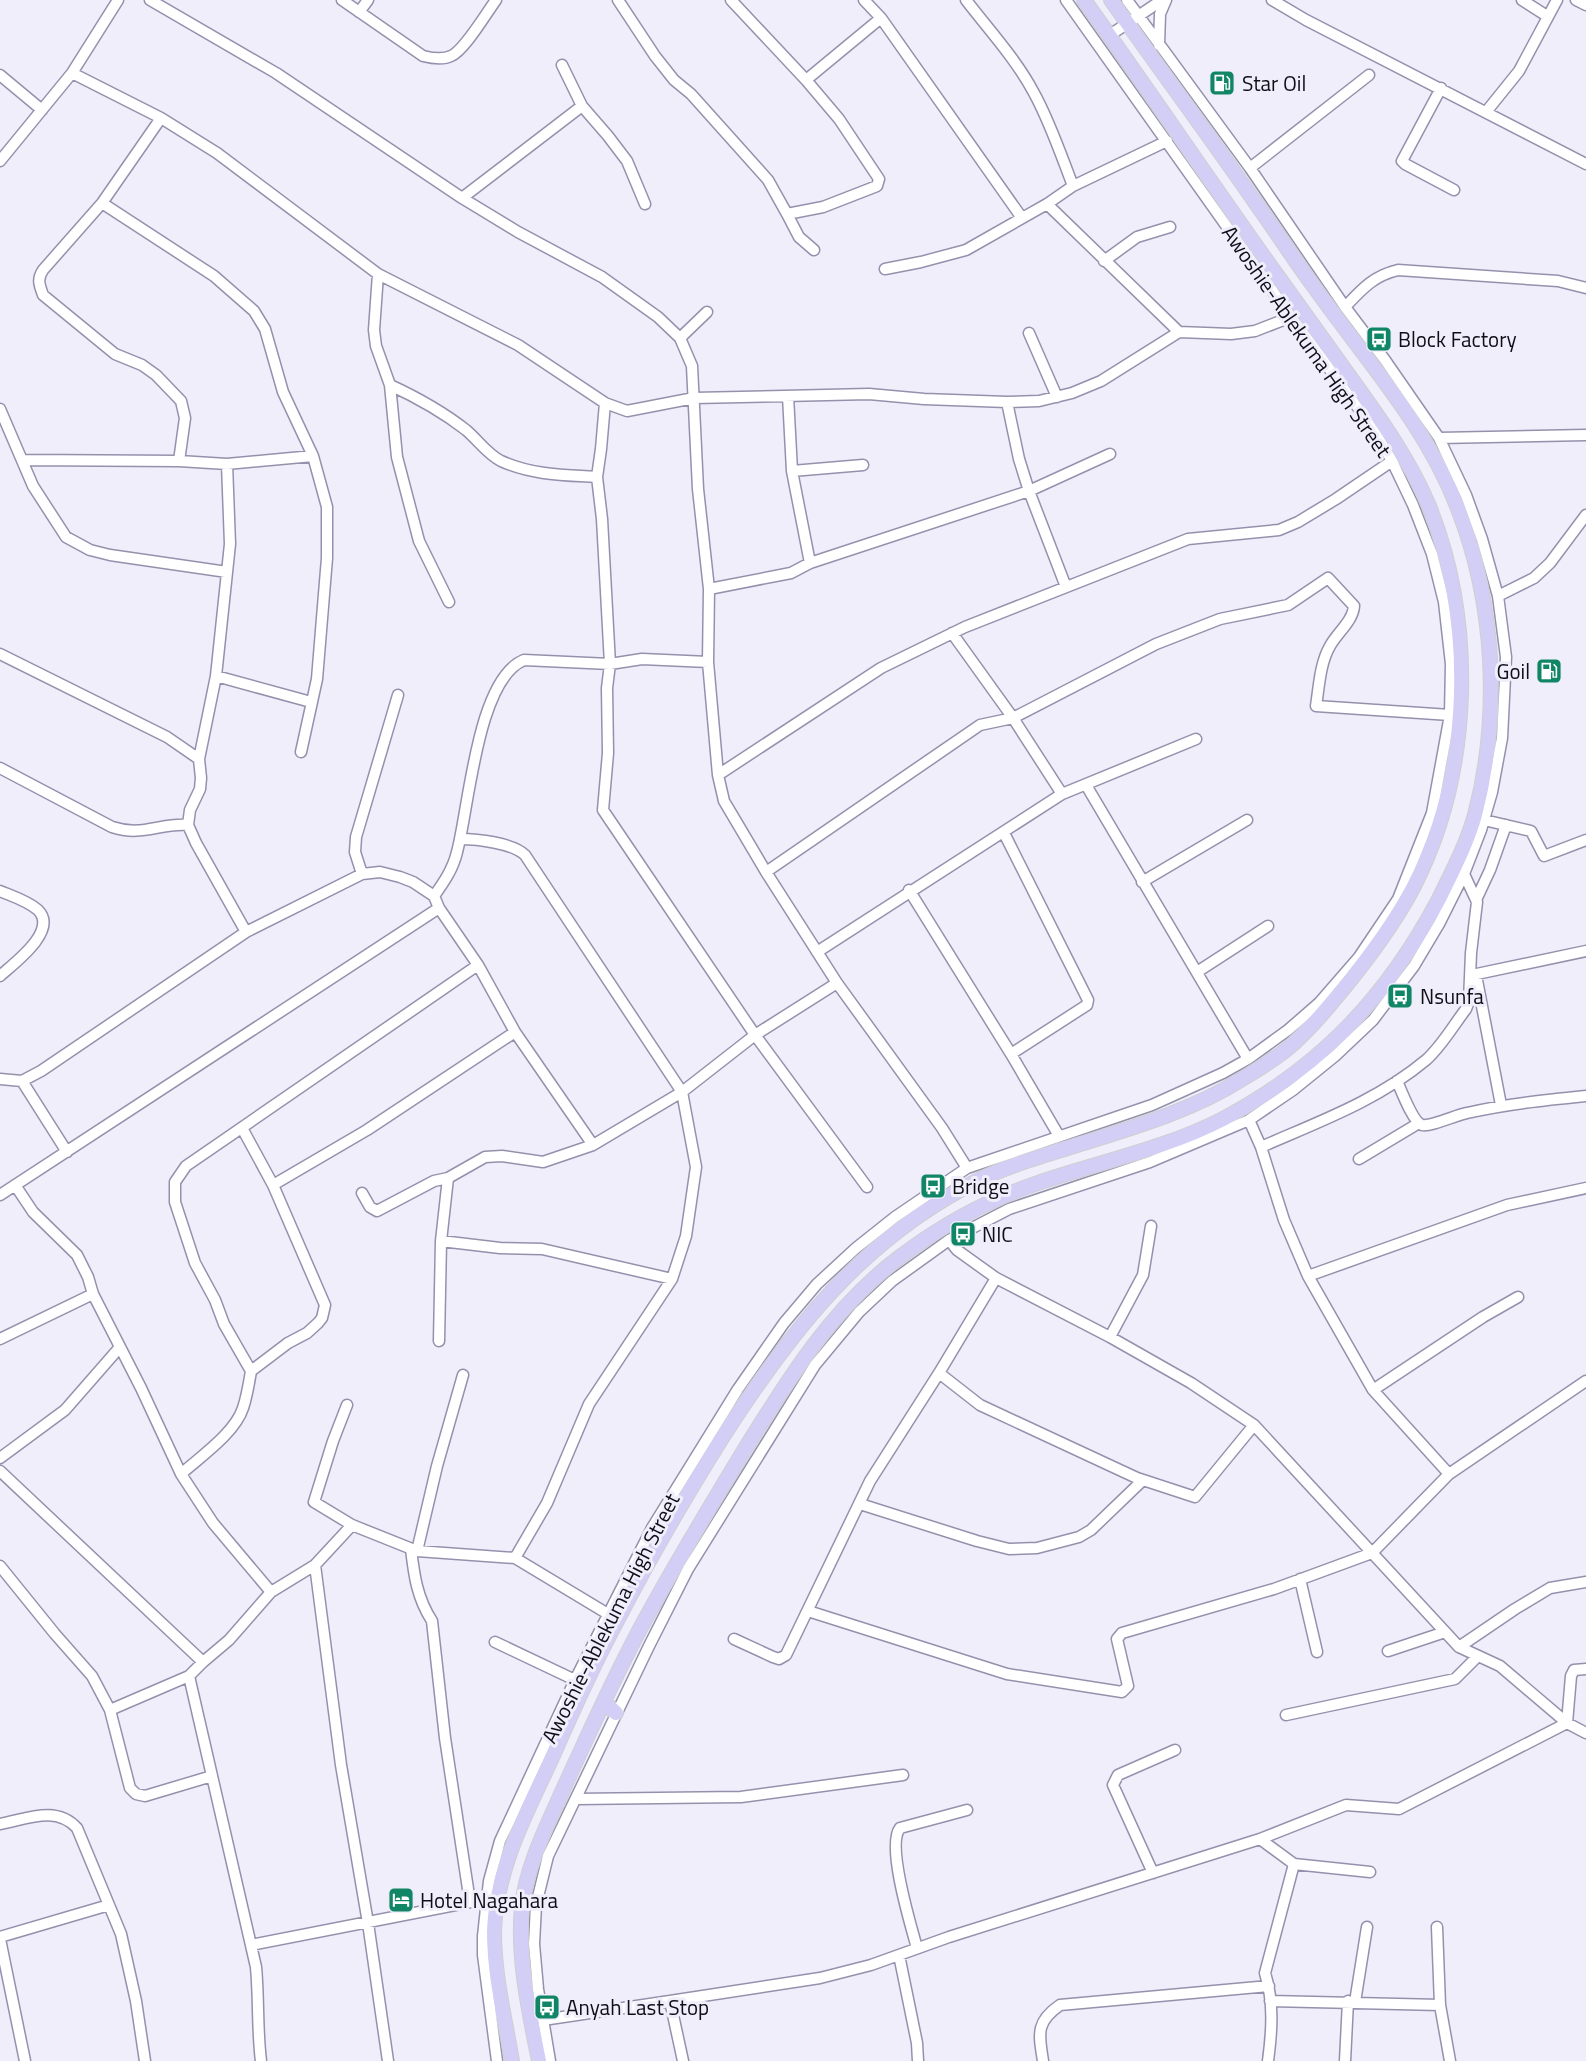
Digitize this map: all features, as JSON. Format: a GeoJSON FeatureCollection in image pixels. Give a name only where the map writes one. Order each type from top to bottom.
{"type":"FeatureCollection","features":[{"type":"Feature","properties":{"kind":"main road","name":"Awoshie-Ablekuma High Street"},"geometry":{"type":"LineString","coordinates":[[512,2061],[495,1954],[496,1912],[504,1868],[515,1836],[595,1662],[651,1556],[683,1500],[754,1389],[809,1316],[840,1281],[911,1220],[976,1181],[1013,1165],[1167,1115],[1235,1083],[1286,1049],[1331,1004],[1375,948],[1413,888],[1432,844],[1452,775],[1460,705],[1462,658],[1446,554],[1415,475],[1392,436],[1223,210],[1110,35],[1084,0]]}},
{"type":"Feature","properties":{"kind":"main road","name":"Awoshie-Ablekuma High Street"},"geometry":{"type":"LineString","coordinates":[[539,2061],[522,1959],[523,1901],[536,1853],[630,1647],[673,1568],[705,1528],[790,1376],[821,1334],[869,1283],[897,1259],[939,1229],[988,1202],[1033,1184],[1151,1148],[1215,1123],[1270,1092],[1315,1058],[1352,1023],[1394,975],[1450,877],[1474,820],[1487,757],[1491,670],[1485,610],[1476,564],[1457,504],[1430,450],[1380,364],[1317,291],[1214,132],[1122,2]]}},
{"type":"Feature","properties":{"kind":"main road"},"geometry":{"type":"LineString","coordinates":[[651,1556],[664,1561],[673,1568]]}},
{"type":"Feature","properties":{"kind":"main road"},"geometry":{"type":"LineString","coordinates":[[604,1702],[616,1713]]}},
{"type":"Feature","properties":{"kind":"street"},"geometry":{"type":"LineString","coordinates":[[0,161],[72,73],[117,0]]}},
{"type":"Feature","properties":{"kind":"street"},"geometry":{"type":"LineString","coordinates":[[150,0],[276,73],[462,198],[518,232],[602,277],[658,317],[680,338],[692,366],[698,489],[709,589],[708,662],[718,775],[724,801],[837,983],[942,1128],[967,1168]]}},
{"type":"Feature","properties":{"kind":"street"},"geometry":{"type":"LineString","coordinates":[[342,0],[423,56],[439,58],[452,56],[462,48],[496,0]]}},
{"type":"Feature","properties":{"kind":"street"},"geometry":{"type":"LineString","coordinates":[[359,12],[368,0]]}},
{"type":"Feature","properties":{"kind":"street"},"geometry":{"type":"LineString","coordinates":[[618,0],[655,56],[674,80],[691,94],[768,180],[799,237],[814,250]]}},
{"type":"Feature","properties":{"kind":"street"},"geometry":{"type":"LineString","coordinates":[[731,0],[839,119],[879,179],[877,186],[823,207],[786,214]]}},
{"type":"Feature","properties":{"kind":"street"},"geometry":{"type":"LineString","coordinates":[[864,0],[881,18],[1022,218]]}},
{"type":"Feature","properties":{"kind":"street"},"geometry":{"type":"LineString","coordinates":[[966,0],[1020,70],[1034,93],[1049,123],[1073,186]]}},
{"type":"Feature","properties":{"kind":"street","name":"Awoshie-Ablekuma High Street"},"geometry":{"type":"LineString","coordinates":[[497,2061],[483,1954],[486,1899],[500,1841],[574,1680],[652,1528],[738,1389],[784,1323],[817,1284],[856,1248],[895,1217],[967,1168],[1152,1105],[1223,1073],[1248,1059],[1288,1030],[1319,1003],[1359,957],[1398,899],[1432,813],[1450,715],[1451,664],[1441,592],[1432,554],[1392,461],[1370,424],[1291,317],[1223,210],[1167,141],[1066,0]]}},
{"type":"Feature","properties":{"kind":"street"},"geometry":{"type":"LineString","coordinates":[[1110,35],[1164,0]]}},
{"type":"Feature","properties":{"kind":"street"},"geometry":{"type":"LineString","coordinates":[[1159,45],[1160,14],[1164,0]]}},
{"type":"Feature","properties":{"kind":"street"},"geometry":{"type":"LineString","coordinates":[[1272,0],[1306,20],[1586,164]]}},
{"type":"Feature","properties":{"kind":"street"},"geometry":{"type":"LineString","coordinates":[[1522,0],[1547,16]]}},
{"type":"Feature","properties":{"kind":"street"},"geometry":{"type":"LineString","coordinates":[[1486,112],[1519,71],[1557,0]]}},
{"type":"Feature","properties":{"kind":"street"},"geometry":{"type":"LineString","coordinates":[[1576,0],[1586,6]]}},
{"type":"Feature","properties":{"kind":"street","name":"Awoshie-Ablekuma High Street"},"geometry":{"type":"LineString","coordinates":[[1098,19],[1122,2]]}},
{"type":"Feature","properties":{"kind":"street"},"geometry":{"type":"LineString","coordinates":[[806,80],[881,18]]}},
{"type":"Feature","properties":{"kind":"street","name":"Awoshie-Ablekuma High Street"},"geometry":{"type":"LineString","coordinates":[[550,2061],[534,1944],[536,1905],[549,1856],[616,1713],[688,1569],[705,1528],[815,1365],[859,1312],[892,1281],[949,1240],[1009,1209],[1150,1162],[1249,1120],[1293,1090],[1373,1020],[1414,966],[1439,924],[1464,874],[1492,792],[1502,738],[1506,657],[1498,596],[1474,517],[1439,438],[1380,364],[1345,307],[1250,168],[1214,132],[1159,45],[1133,19]]}},
{"type":"Feature","properties":{"kind":"street"},"geometry":{"type":"LineString","coordinates":[[562,65],[582,106],[609,136],[627,161],[645,204]]}},
{"type":"Feature","properties":{"kind":"street"},"geometry":{"type":"LineString","coordinates":[[72,73],[161,118],[218,153],[378,274],[518,345],[604,403],[632,411],[694,398],[869,394],[924,399],[1038,401],[1072,393],[1101,381],[1179,332],[1231,334],[1255,331],[1291,317]]}},
{"type":"Feature","properties":{"kind":"street"},"geometry":{"type":"LineString","coordinates":[[0,75],[42,110]]}},
{"type":"Feature","properties":{"kind":"street"},"geometry":{"type":"LineString","coordinates":[[1250,168],[1369,75]]}},
{"type":"Feature","properties":{"kind":"street"},"geometry":{"type":"LineString","coordinates":[[1441,88],[1402,161],[1454,190]]}},
{"type":"Feature","properties":{"kind":"street"},"geometry":{"type":"LineString","coordinates":[[462,198],[582,106]]}},
{"type":"Feature","properties":{"kind":"street"},"geometry":{"type":"LineString","coordinates":[[161,118],[102,203],[43,270],[39,277],[39,285],[43,294],[94,338],[115,354],[142,365],[156,375],[181,401],[185,418],[178,461]]}},
{"type":"Feature","properties":{"kind":"street"},"geometry":{"type":"LineString","coordinates":[[885,269],[966,250],[1047,204],[1073,186],[1167,141]]}},
{"type":"Feature","properties":{"kind":"street"},"geometry":{"type":"LineString","coordinates":[[102,203],[214,276],[254,311],[264,329],[283,392],[312,456],[327,507],[327,558],[317,679],[301,752]]}},
{"type":"Feature","properties":{"kind":"street"},"geometry":{"type":"LineString","coordinates":[[1047,204],[1179,332]]}},
{"type":"Feature","properties":{"kind":"street"},"geometry":{"type":"LineString","coordinates":[[1104,261],[1137,237],[1170,227]]}},
{"type":"Feature","properties":{"kind":"street"},"geometry":{"type":"LineString","coordinates":[[1345,307],[1380,274],[1398,270],[1558,281],[1586,288]]}},
{"type":"Feature","properties":{"kind":"street"},"geometry":{"type":"LineString","coordinates":[[378,274],[375,338],[390,385],[397,457],[418,540],[449,602]]}},
{"type":"Feature","properties":{"kind":"street"},"geometry":{"type":"LineString","coordinates":[[680,338],[707,312]]}},
{"type":"Feature","properties":{"kind":"street"},"geometry":{"type":"LineString","coordinates":[[1029,333],[1057,396]]}},
{"type":"Feature","properties":{"kind":"street"},"geometry":{"type":"LineString","coordinates":[[390,385],[440,412],[466,430],[499,460],[539,474],[597,477]]}},
{"type":"Feature","properties":{"kind":"street"},"geometry":{"type":"LineString","coordinates":[[788,396],[792,471],[810,563]]}},
{"type":"Feature","properties":{"kind":"street"},"geometry":{"type":"LineString","coordinates":[[1007,402],[1019,459],[1029,491],[1066,587]]}},
{"type":"Feature","properties":{"kind":"street"},"geometry":{"type":"LineString","coordinates":[[604,403],[597,477],[602,519],[610,664],[607,688],[608,753],[603,810],[755,1035],[867,1187]]}},
{"type":"Feature","properties":{"kind":"street"},"geometry":{"type":"LineString","coordinates":[[0,409],[33,486],[66,537],[76,544],[110,555],[227,572]]}},
{"type":"Feature","properties":{"kind":"street"},"geometry":{"type":"LineString","coordinates":[[1439,438],[1586,435]]}},
{"type":"Feature","properties":{"kind":"street"},"geometry":{"type":"LineString","coordinates":[[709,589],[791,573],[810,563],[1029,491],[1110,454]]}},
{"type":"Feature","properties":{"kind":"street"},"geometry":{"type":"LineString","coordinates":[[22,460],[178,461],[227,464],[312,456]]}},
{"type":"Feature","properties":{"kind":"street"},"geometry":{"type":"LineString","coordinates":[[718,775],[880,668],[951,633],[1188,538],[1279,530],[1336,500],[1392,461]]}},
{"type":"Feature","properties":{"kind":"street"},"geometry":{"type":"LineString","coordinates":[[227,464],[230,544],[216,676],[199,759],[201,789],[189,810],[188,825],[246,932]]}},
{"type":"Feature","properties":{"kind":"street"},"geometry":{"type":"LineString","coordinates":[[792,471],[863,465]]}},
{"type":"Feature","properties":{"kind":"street"},"geometry":{"type":"LineString","coordinates":[[1498,596],[1534,578],[1550,563],[1586,515]]}},
{"type":"Feature","properties":{"kind":"street"},"geometry":{"type":"LineString","coordinates":[[766,872],[980,725],[1013,718],[1156,645],[1220,619],[1288,605],[1328,578],[1354,606],[1353,615],[1329,648],[1316,706],[1450,715]]}},
{"type":"Feature","properties":{"kind":"street"},"geometry":{"type":"LineString","coordinates":[[951,633],[1013,718],[1062,794]]}},
{"type":"Feature","properties":{"kind":"street"},"geometry":{"type":"LineString","coordinates":[[0,654],[167,737],[199,759]]}},
{"type":"Feature","properties":{"kind":"street"},"geometry":{"type":"LineString","coordinates":[[434,896],[449,875],[460,839],[476,752],[494,696],[502,679],[511,668],[524,660],[610,664],[642,659],[708,662]]}},
{"type":"Feature","properties":{"kind":"street"},"geometry":{"type":"LineString","coordinates":[[216,676],[311,702]]}},
{"type":"Feature","properties":{"kind":"street"},"geometry":{"type":"LineString","coordinates":[[362,874],[355,852],[356,837],[398,695]]}},
{"type":"Feature","properties":{"kind":"street"},"geometry":{"type":"LineString","coordinates":[[817,952],[909,890],[1004,833],[1062,794],[1196,739]]}},
{"type":"Feature","properties":{"kind":"street"},"geometry":{"type":"LineString","coordinates":[[0,768],[120,830],[139,832],[170,824],[188,825]]}},
{"type":"Feature","properties":{"kind":"street"},"geometry":{"type":"LineString","coordinates":[[1086,785],[1248,1059]]}},
{"type":"Feature","properties":{"kind":"street"},"geometry":{"type":"LineString","coordinates":[[1142,882],[1247,820]]}},
{"type":"Feature","properties":{"kind":"street"},"geometry":{"type":"LineString","coordinates":[[1484,820],[1533,832],[1544,856],[1586,840]]}},
{"type":"Feature","properties":{"kind":"street"},"geometry":{"type":"LineString","coordinates":[[1260,1147],[1368,1100],[1397,1081],[1427,1059],[1466,1010],[1473,975],[1476,900],[1490,870],[1506,825]]}},
{"type":"Feature","properties":{"kind":"street"},"geometry":{"type":"LineString","coordinates":[[1004,833],[1088,999],[1087,1005],[1011,1054]]}},
{"type":"Feature","properties":{"kind":"street"},"geometry":{"type":"LineString","coordinates":[[460,839],[483,840],[523,852],[681,1092],[696,1167],[686,1236],[672,1279],[589,1404],[547,1503],[515,1558]]}},
{"type":"Feature","properties":{"kind":"street"},"geometry":{"type":"LineString","coordinates":[[0,1079],[22,1081],[41,1071],[246,932],[362,874],[380,872],[413,882],[434,896],[439,908],[478,965],[515,1032],[593,1145]]}},
{"type":"Feature","properties":{"kind":"street"},"geometry":{"type":"LineString","coordinates":[[1464,874],[1476,900]]}},
{"type":"Feature","properties":{"kind":"street"},"geometry":{"type":"LineString","coordinates":[[909,890],[1059,1136]]}},
{"type":"Feature","properties":{"kind":"street"},"geometry":{"type":"LineString","coordinates":[[0,891],[34,907],[41,913],[42,930],[36,943],[0,976]]}},
{"type":"Feature","properties":{"kind":"street"},"geometry":{"type":"LineString","coordinates":[[8,1189],[439,908]]}},
{"type":"Feature","properties":{"kind":"street"},"geometry":{"type":"LineString","coordinates":[[1197,972],[1268,926]]}},
{"type":"Feature","properties":{"kind":"street"},"geometry":{"type":"LineString","coordinates":[[1473,975],[1586,951]]}},
{"type":"Feature","properties":{"kind":"street"},"geometry":{"type":"LineString","coordinates":[[181,1474],[227,1433],[236,1421],[243,1410],[251,1371],[224,1323],[215,1300],[195,1263],[176,1202],[174,1190],[177,1177],[186,1166],[478,965]]}},
{"type":"Feature","properties":{"kind":"street"},"geometry":{"type":"LineString","coordinates":[[1473,975],[1501,1105]]}},
{"type":"Feature","properties":{"kind":"street"},"geometry":{"type":"LineString","coordinates":[[362,1193],[370,1207],[377,1211],[485,1157],[502,1156],[543,1162],[593,1145],[681,1092],[755,1035],[837,983]]}},
{"type":"Feature","properties":{"kind":"street"},"geometry":{"type":"LineString","coordinates":[[273,1185],[367,1130],[515,1032]]}},
{"type":"Feature","properties":{"kind":"street"},"geometry":{"type":"LineString","coordinates":[[22,1081],[67,1152]]}},
{"type":"Feature","properties":{"kind":"street"},"geometry":{"type":"LineString","coordinates":[[1397,1081],[1415,1119],[1419,1123],[1429,1125],[1451,1117],[1501,1105],[1586,1096]]}},
{"type":"Feature","properties":{"kind":"street"},"geometry":{"type":"LineString","coordinates":[[1249,1120],[1284,1220],[1308,1276],[1373,1390],[1449,1474]]}},
{"type":"Feature","properties":{"kind":"street"},"geometry":{"type":"LineString","coordinates":[[1359,1159],[1419,1123]]}},
{"type":"Feature","properties":{"kind":"street"},"geometry":{"type":"LineString","coordinates":[[242,1128],[273,1185],[325,1305],[322,1318],[307,1333],[288,1343],[251,1371]]}},
{"type":"Feature","properties":{"kind":"street"},"geometry":{"type":"LineString","coordinates":[[439,1341],[441,1241],[447,1178]]}},
{"type":"Feature","properties":{"kind":"street"},"geometry":{"type":"LineString","coordinates":[[0,1180],[77,1255],[88,1276],[93,1294],[181,1474],[213,1523],[271,1592]]}},
{"type":"Feature","properties":{"kind":"street"},"geometry":{"type":"LineString","coordinates":[[1308,1276],[1496,1208],[1586,1188]]}},
{"type":"Feature","properties":{"kind":"street"},"geometry":{"type":"LineString","coordinates":[[1110,1337],[1143,1275],[1151,1226]]}},
{"type":"Feature","properties":{"kind":"street"},"geometry":{"type":"LineString","coordinates":[[949,1240],[957,1250],[996,1278],[1110,1337],[1191,1383],[1254,1425],[1459,1647],[1500,1666],[1567,1723],[1586,1733]]}},
{"type":"Feature","properties":{"kind":"street"},"geometry":{"type":"LineString","coordinates":[[441,1241],[500,1248],[542,1249],[672,1279]]}},
{"type":"Feature","properties":{"kind":"street"},"geometry":{"type":"LineString","coordinates":[[734,1640],[779,1659],[786,1656],[870,1481],[996,1278]]}},
{"type":"Feature","properties":{"kind":"street"},"geometry":{"type":"LineString","coordinates":[[0,1339],[93,1294]]}},
{"type":"Feature","properties":{"kind":"street"},"geometry":{"type":"LineString","coordinates":[[1373,1390],[1483,1317],[1518,1297]]}},
{"type":"Feature","properties":{"kind":"street"},"geometry":{"type":"LineString","coordinates":[[0,1458],[65,1410],[120,1347]]}},
{"type":"Feature","properties":{"kind":"street"},"geometry":{"type":"LineString","coordinates":[[939,1373],[980,1405],[1143,1480],[1197,1497],[1254,1425]]}},
{"type":"Feature","properties":{"kind":"street"},"geometry":{"type":"LineString","coordinates":[[463,1374],[414,1550],[416,1588],[423,1607],[432,1621],[447,1748],[470,1902]]}},
{"type":"Feature","properties":{"kind":"street"},"geometry":{"type":"LineString","coordinates":[[808,1611],[1007,1674],[1122,1692],[1128,1686],[1117,1639],[1122,1633],[1300,1579],[1372,1553],[1449,1474],[1586,1381]]}},
{"type":"Feature","properties":{"kind":"street"},"geometry":{"type":"LineString","coordinates":[[347,1405],[314,1502],[352,1525],[414,1550],[515,1558],[608,1614]]}},
{"type":"Feature","properties":{"kind":"street"},"geometry":{"type":"LineString","coordinates":[[0,1471],[203,1662]]}},
{"type":"Feature","properties":{"kind":"street"},"geometry":{"type":"LineString","coordinates":[[860,1504],[1009,1549],[1037,1548],[1079,1537],[1092,1530],[1143,1480]]}},
{"type":"Feature","properties":{"kind":"street"},"geometry":{"type":"LineString","coordinates":[[0,1489],[10,1482]]}},
{"type":"Feature","properties":{"kind":"street"},"geometry":{"type":"LineString","coordinates":[[110,1710],[189,1676],[229,1640],[271,1592],[315,1565],[352,1525]]}},
{"type":"Feature","properties":{"kind":"street"},"geometry":{"type":"LineString","coordinates":[[315,1565],[341,1765],[368,1923],[388,2061]]}},
{"type":"Feature","properties":{"kind":"street"},"geometry":{"type":"LineString","coordinates":[[0,1566],[92,1676],[110,1710],[130,1788],[136,1794],[146,1796],[212,1776]]}},
{"type":"Feature","properties":{"kind":"street"},"geometry":{"type":"LineString","coordinates":[[1300,1579],[1317,1652]]}},
{"type":"Feature","properties":{"kind":"street"},"geometry":{"type":"LineString","coordinates":[[1459,1647],[1550,1588],[1586,1582]]}},
{"type":"Feature","properties":{"kind":"street"},"geometry":{"type":"LineString","coordinates":[[1388,1651],[1445,1632]]}},
{"type":"Feature","properties":{"kind":"street"},"geometry":{"type":"LineString","coordinates":[[495,1642],[574,1680]]}},
{"type":"Feature","properties":{"kind":"street"},"geometry":{"type":"LineString","coordinates":[[1286,1715],[1455,1679],[1478,1656]]}},
{"type":"Feature","properties":{"kind":"street"},"geometry":{"type":"LineString","coordinates":[[1567,1723],[1571,1676],[1574,1670],[1586,1669]]}},
{"type":"Feature","properties":{"kind":"street"},"geometry":{"type":"LineString","coordinates":[[189,1676],[256,1967],[261,2061]]}},
{"type":"Feature","properties":{"kind":"street"},"geometry":{"type":"LineString","coordinates":[[543,2020],[820,1978],[899,1955],[1260,1839],[1346,1805],[1399,1809],[1567,1723]]}},
{"type":"Feature","properties":{"kind":"street"},"geometry":{"type":"LineString","coordinates":[[1153,1873],[1113,1785],[1118,1774],[1175,1750]]}},
{"type":"Feature","properties":{"kind":"street"},"geometry":{"type":"LineString","coordinates":[[576,1799],[741,1797],[903,1775]]}},
{"type":"Feature","properties":{"kind":"street"},"geometry":{"type":"LineString","coordinates":[[916,1948],[899,1875],[896,1833],[900,1828],[966,1810]]}},
{"type":"Feature","properties":{"kind":"street"},"geometry":{"type":"LineString","coordinates":[[0,1824],[54,1814],[64,1817],[77,1828],[124,1945],[145,2061]]}},
{"type":"Feature","properties":{"kind":"street"},"geometry":{"type":"LineString","coordinates":[[1260,1839],[1294,1864],[1370,1872]]}},
{"type":"Feature","properties":{"kind":"street"},"geometry":{"type":"LineString","coordinates":[[1268,2061],[1272,2025],[1269,1986],[1264,1973],[1294,1864]]}},
{"type":"Feature","properties":{"kind":"street"},"geometry":{"type":"LineString","coordinates":[[251,1945],[486,1899]]}},
{"type":"Feature","properties":{"kind":"street"},"geometry":{"type":"LineString","coordinates":[[26,2061],[0,1938],[109,1905]]}},
{"type":"Feature","properties":{"kind":"street"},"geometry":{"type":"LineString","coordinates":[[1344,2061],[1351,2001],[1367,1927]]}},
{"type":"Feature","properties":{"kind":"street"},"geometry":{"type":"LineString","coordinates":[[1437,1927],[1440,2005],[1450,2061]]}},
{"type":"Feature","properties":{"kind":"street"},"geometry":{"type":"LineString","coordinates":[[899,1955],[917,2043],[918,2061]]}},
{"type":"Feature","properties":{"kind":"street"},"geometry":{"type":"LineString","coordinates":[[1043,2061],[1040,2031],[1048,2013],[1059,2005],[1269,1986]]}},
{"type":"Feature","properties":{"kind":"street"},"geometry":{"type":"LineString","coordinates":[[670,2001],[683,2061]]}},
{"type":"Feature","properties":{"kind":"street"},"geometry":{"type":"LineString","coordinates":[[1270,2001],[1351,2001],[1440,2005]]}},
{"type":"Feature","properties":{"kind":"place","name":"Star Oil"},"geometry":{"type":"Point","coordinates":[1222,83]}},
{"type":"Feature","properties":{"kind":"place","name":"Block Factory"},"geometry":{"type":"Point","coordinates":[1379,339]}},
{"type":"Feature","properties":{"kind":"place","name":"Goil"},"geometry":{"type":"Point","coordinates":[1549,671]}},
{"type":"Feature","properties":{"kind":"place","name":"Nsunfa"},"geometry":{"type":"Point","coordinates":[1400,996]}},
{"type":"Feature","properties":{"kind":"place","name":"Bridge"},"geometry":{"type":"Point","coordinates":[933,1186]}},
{"type":"Feature","properties":{"kind":"place","name":"NIC"},"geometry":{"type":"Point","coordinates":[963,1234]}},
{"type":"Feature","properties":{"kind":"place","name":"Hotel Nagahara"},"geometry":{"type":"Point","coordinates":[401,1900]}},
{"type":"Feature","properties":{"kind":"place","name":"Anyah Last Stop"},"geometry":{"type":"Point","coordinates":[547,2007]}}]}
